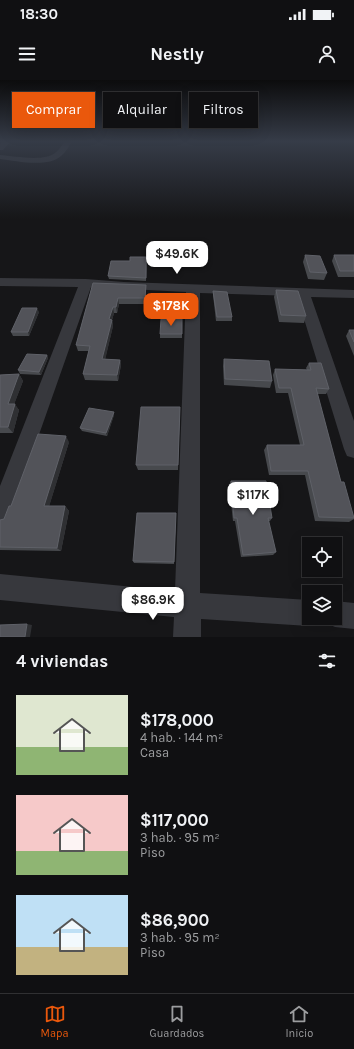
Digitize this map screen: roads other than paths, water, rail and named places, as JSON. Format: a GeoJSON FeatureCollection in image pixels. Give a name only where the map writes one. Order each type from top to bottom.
{"type":"FeatureCollection","features":[{"type":"Feature","properties":{"kind":"street"},"geometry":{"type":"LineString","coordinates":[[0,282],[354,294]]}},
{"type":"Feature","properties":{"kind":"street"},"geometry":{"type":"LineString","coordinates":[[0,514],[86,284]]}},
{"type":"Feature","properties":{"kind":"street"},"geometry":{"type":"LineString","coordinates":[[187,637],[193,288]]}},
{"type":"Feature","properties":{"kind":"street"},"geometry":{"type":"LineString","coordinates":[[303,293],[354,449]]}},
{"type":"Feature","properties":{"kind":"street"},"geometry":{"type":"LineString","coordinates":[[0,587],[187,605],[302,613]]}},
{"type":"Feature","properties":{"kind":"street"},"geometry":{"type":"LineString","coordinates":[[342,615],[354,616]]}}]}
